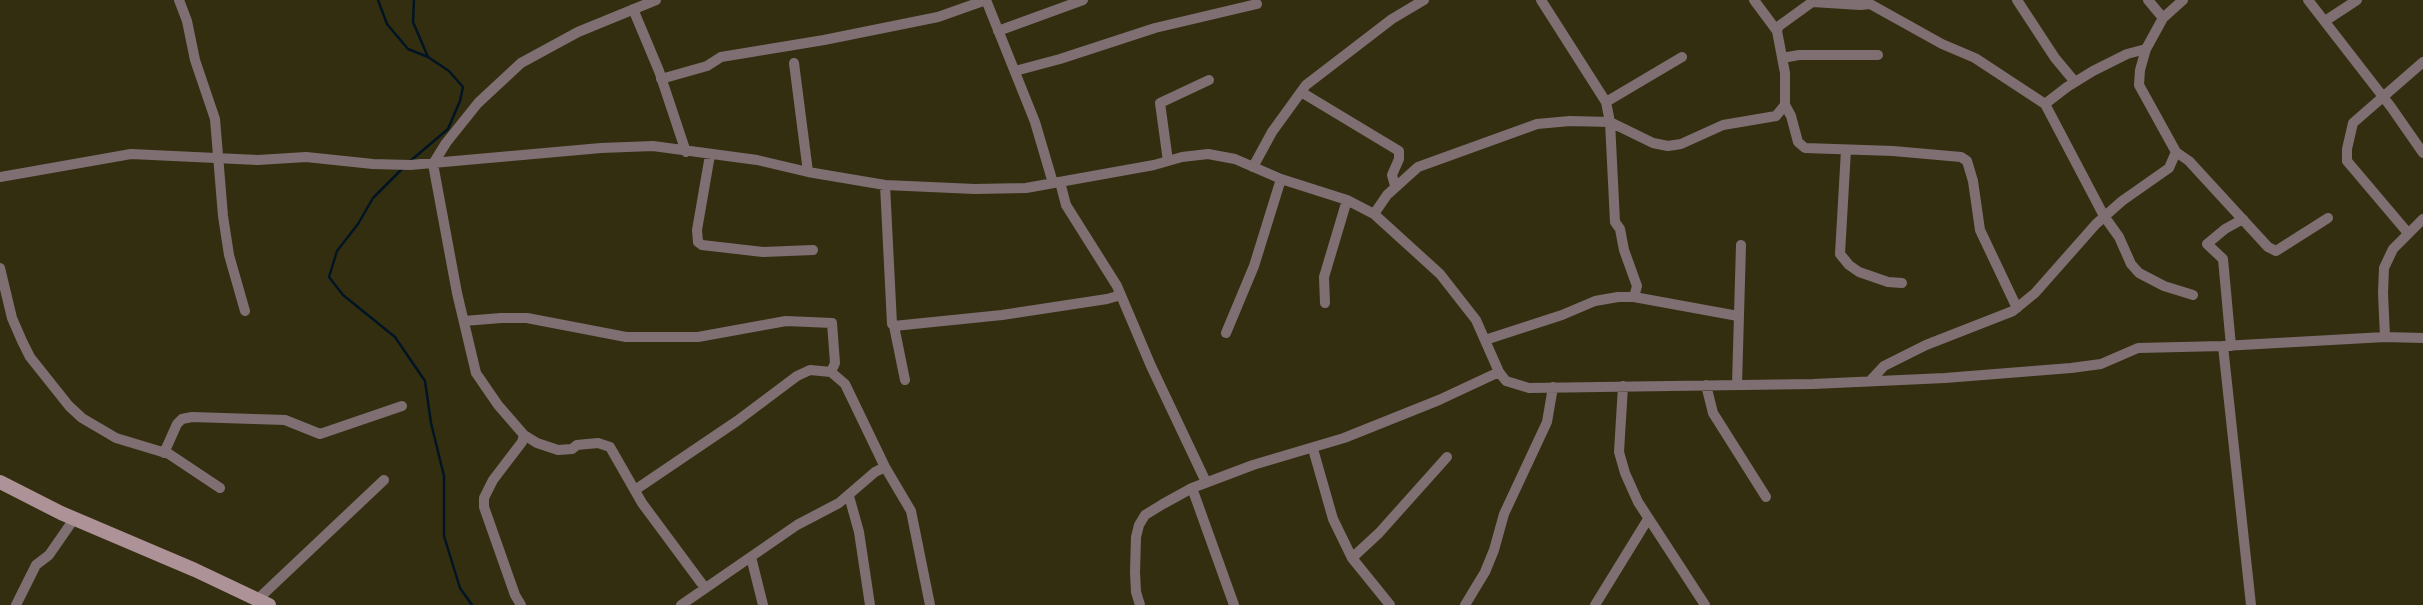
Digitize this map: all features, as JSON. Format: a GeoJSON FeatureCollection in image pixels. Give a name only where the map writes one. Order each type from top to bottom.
{"type":"FeatureCollection","features":[{"type":"Feature","properties":{"kind":"street"},"geometry":{"type":"LineString","coordinates":[[179,0],[215,119],[229,254],[245,312]]}},
{"type":"Feature","properties":{"kind":"street"},"geometry":{"type":"LineString","coordinates":[[656,0],[578,32],[520,63],[467,115],[433,164],[476,373],[498,405],[524,435],[547,448],[572,449],[598,443],[610,447],[635,490],[705,588]]}},
{"type":"Feature","properties":{"kind":"street"},"geometry":{"type":"LineString","coordinates":[[661,79],[707,66],[721,57],[938,17],[986,0],[1066,205],[1121,295],[1172,413],[1206,482]]}},
{"type":"Feature","properties":{"kind":"street"},"geometry":{"type":"LineString","coordinates":[[998,31],[1082,0]]}},
{"type":"Feature","properties":{"kind":"street"},"geometry":{"type":"LineString","coordinates":[[1253,167],[1272,132],[1301,92],[1348,50],[1424,0]]}},
{"type":"Feature","properties":{"kind":"street"},"geometry":{"type":"LineString","coordinates":[[1541,0],[1606,103],[1610,122],[1615,222],[1620,229],[1624,250],[1637,286],[1634,297]]}},
{"type":"Feature","properties":{"kind":"street"},"geometry":{"type":"LineString","coordinates":[[1754,0],[1777,31],[1785,73],[1785,105],[1798,142],[1805,148],[1961,157],[1967,160],[1980,230],[2017,308]]}},
{"type":"Feature","properties":{"kind":"street"},"geometry":{"type":"LineString","coordinates":[[2017,0],[2055,58],[2076,82]]}},
{"type":"Feature","properties":{"kind":"street"},"geometry":{"type":"LineString","coordinates":[[2148,0],[2163,19]]}},
{"type":"Feature","properties":{"kind":"street"},"geometry":{"type":"LineString","coordinates":[[2183,0],[2163,19],[2146,49],[2139,85],[2176,152],[2189,161],[2268,247],[2276,251],[2328,218]]}},
{"type":"Feature","properties":{"kind":"street"},"geometry":{"type":"LineString","coordinates":[[2308,0],[2423,153]]}},
{"type":"Feature","properties":{"kind":"street"},"geometry":{"type":"LineString","coordinates":[[2325,21],[2357,0]]}},
{"type":"Feature","properties":{"kind":"street"},"geometry":{"type":"LineString","coordinates":[[1777,31],[1779,26],[1814,1],[1870,4],[1942,44],[1975,58],[2045,104],[2119,237],[2131,264],[2139,273],[2164,286],[2193,295]]}},
{"type":"Feature","properties":{"kind":"street"},"geometry":{"type":"LineString","coordinates":[[1015,71],[1155,28],[1257,4]]}},
{"type":"Feature","properties":{"kind":"street"},"geometry":{"type":"LineString","coordinates":[[633,9],[686,152]]}},
{"type":"Feature","properties":{"kind":"street"},"geometry":{"type":"LineString","coordinates":[[2045,104],[2076,82],[2127,54],[2146,49]]}},
{"type":"Feature","properties":{"kind":"street"},"geometry":{"type":"LineString","coordinates":[[1782,58],[1799,55],[1878,55]]}},
{"type":"Feature","properties":{"kind":"street"},"geometry":{"type":"LineString","coordinates":[[1606,103],[1682,57]]}},
{"type":"Feature","properties":{"kind":"street"},"geometry":{"type":"LineString","coordinates":[[2408,233],[2347,161],[2349,132],[2353,123],[2423,62]]}},
{"type":"Feature","properties":{"kind":"street"},"geometry":{"type":"LineString","coordinates":[[794,63],[808,172]]}},
{"type":"Feature","properties":{"kind":"street"},"geometry":{"type":"LineString","coordinates":[[1168,161],[1160,103],[1209,79]]}},
{"type":"Feature","properties":{"kind":"street"},"geometry":{"type":"LineString","coordinates":[[1301,92],[1399,151],[1399,159],[1392,174],[1395,186]]}},
{"type":"Feature","properties":{"kind":"street"},"geometry":{"type":"LineString","coordinates":[[1374,214],[1395,186],[1418,167],[1537,124],[1610,122],[1653,143],[1668,146],[1681,144],[1723,125],[1776,116],[1785,105]]}},
{"type":"Feature","properties":{"kind":"street"},"geometry":{"type":"LineString","coordinates":[[0,177],[131,154],[258,160],[306,157],[410,165],[623,146],[653,146],[757,160],[885,185],[975,189],[1026,188],[1208,154],[1234,159],[1281,179],[1347,200],[1374,214],[1440,274],[1476,320],[1499,372],[1506,381],[1529,388],[1870,381],[2071,368],[2101,364],[2138,348],[2385,337],[2423,338]]}},
{"type":"Feature","properties":{"kind":"street"},"geometry":{"type":"LineString","coordinates":[[1846,150],[1840,254],[1859,272],[1888,282],[1902,283]]}},
{"type":"Feature","properties":{"kind":"street"},"geometry":{"type":"LineString","coordinates":[[1870,381],[1884,366],[1926,345],[2017,308],[2035,293],[2081,239],[2105,216],[2169,168],[2176,152]]}},
{"type":"Feature","properties":{"kind":"street"},"geometry":{"type":"LineString","coordinates":[[710,155],[697,230],[698,242],[702,245],[763,252],[813,250]]}},
{"type":"Feature","properties":{"kind":"street"},"geometry":{"type":"LineString","coordinates":[[1226,334],[1254,266],[1281,179]]}},
{"type":"Feature","properties":{"kind":"street"},"geometry":{"type":"LineString","coordinates":[[885,185],[892,324],[905,380]]}},
{"type":"Feature","properties":{"kind":"street"},"geometry":{"type":"LineString","coordinates":[[1325,303],[1324,276],[1347,200]]}},
{"type":"Feature","properties":{"kind":"street"},"geometry":{"type":"LineString","coordinates":[[2243,219],[2207,244],[2223,259],[2227,346],[2251,605]]}},
{"type":"Feature","properties":{"kind":"street"},"geometry":{"type":"LineString","coordinates":[[2385,337],[2384,268],[2393,249],[2423,219]]}},
{"type":"Feature","properties":{"kind":"street"},"geometry":{"type":"LineString","coordinates":[[1737,385],[1741,245]]}},
{"type":"Feature","properties":{"kind":"street"},"geometry":{"type":"LineString","coordinates":[[1,271],[12,318],[30,357],[59,395],[82,418],[116,438],[176,458],[220,488]]}},
{"type":"Feature","properties":{"kind":"street"},"geometry":{"type":"LineString","coordinates":[[894,326],[1002,315],[1121,295]]}},
{"type":"Feature","properties":{"kind":"street"},"geometry":{"type":"LineString","coordinates":[[1485,340],[1562,315],[1595,300],[1634,297],[1738,316]]}},
{"type":"Feature","properties":{"kind":"street"},"geometry":{"type":"LineString","coordinates":[[464,321],[501,317],[527,318],[626,337],[698,337],[786,321],[832,323],[829,368],[845,384],[885,467],[911,511],[930,605]]}},
{"type":"Feature","properties":{"kind":"street"},"geometry":{"type":"LineString","coordinates":[[0,319],[12,318]]}},
{"type":"Feature","properties":{"kind":"street"},"geometry":{"type":"LineString","coordinates":[[635,490],[737,421],[797,376],[810,370],[829,368]]}},
{"type":"Feature","properties":{"kind":"street"},"geometry":{"type":"LineString","coordinates":[[1140,605],[1136,592],[1136,537],[1145,515],[1206,482],[1313,449],[1439,400],[1499,372]]}},
{"type":"Feature","properties":{"kind":"street"},"geometry":{"type":"LineString","coordinates":[[1706,385],[1713,413],[1766,496]]}},
{"type":"Feature","properties":{"kind":"street"},"geometry":{"type":"LineString","coordinates":[[1623,386],[1619,452],[1625,473],[1648,519],[1705,605]]}},
{"type":"Feature","properties":{"kind":"street"},"geometry":{"type":"LineString","coordinates":[[1465,605],[1485,572],[1504,514],[1547,422],[1553,387]]}},
{"type":"Feature","properties":{"kind":"street"},"geometry":{"type":"LineString","coordinates":[[164,453],[177,424],[182,419],[192,417],[285,420],[320,434],[402,406]]}},
{"type":"Feature","properties":{"kind":"street"},"geometry":{"type":"LineString","coordinates":[[521,605],[515,596],[484,507],[484,498],[524,435]]}},
{"type":"Feature","properties":{"kind":"street"},"geometry":{"type":"LineString","coordinates":[[1313,449],[1333,519],[1352,558],[1390,605]]}},
{"type":"Feature","properties":{"kind":"street"},"geometry":{"type":"LineString","coordinates":[[1352,558],[1379,533],[1447,457]]}},
{"type":"Feature","properties":{"kind":"street"},"geometry":{"type":"LineString","coordinates":[[681,605],[797,525],[849,496],[875,472],[885,467]]}},
{"type":"Feature","properties":{"kind":"street"},"geometry":{"type":"LineString","coordinates":[[0,482],[74,519],[195,570],[263,603],[384,480]]}},
{"type":"Feature","properties":{"kind":"street"},"geometry":{"type":"LineString","coordinates":[[1192,488],[1234,605]]}},
{"type":"Feature","properties":{"kind":"street"},"geometry":{"type":"LineString","coordinates":[[849,496],[859,532],[870,605]]}},
{"type":"Feature","properties":{"kind":"street"},"geometry":{"type":"LineString","coordinates":[[16,605],[36,565],[49,555],[74,519]]}},
{"type":"Feature","properties":{"kind":"street"},"geometry":{"type":"LineString","coordinates":[[1595,605],[1648,519]]}},
{"type":"Feature","properties":{"kind":"street"},"geometry":{"type":"LineString","coordinates":[[751,557],[763,605]]}},
{"type":"Feature","properties":{"kind":"waterway"},"geometry":{"type":"LineString","coordinates":[[378,0],[387,24],[408,49],[428,57],[449,71],[463,87],[448,129],[409,162]]}},
{"type":"Feature","properties":{"kind":"waterway"},"geometry":{"type":"LineString","coordinates":[[414,0],[413,22],[428,57]]}},
{"type":"Feature","properties":{"kind":"waterway"},"geometry":{"type":"LineString","coordinates":[[402,169],[373,198],[358,224],[337,251],[329,277],[343,295],[395,337],[425,381],[431,423],[444,476],[444,536],[460,588],[472,605]]}}]}
